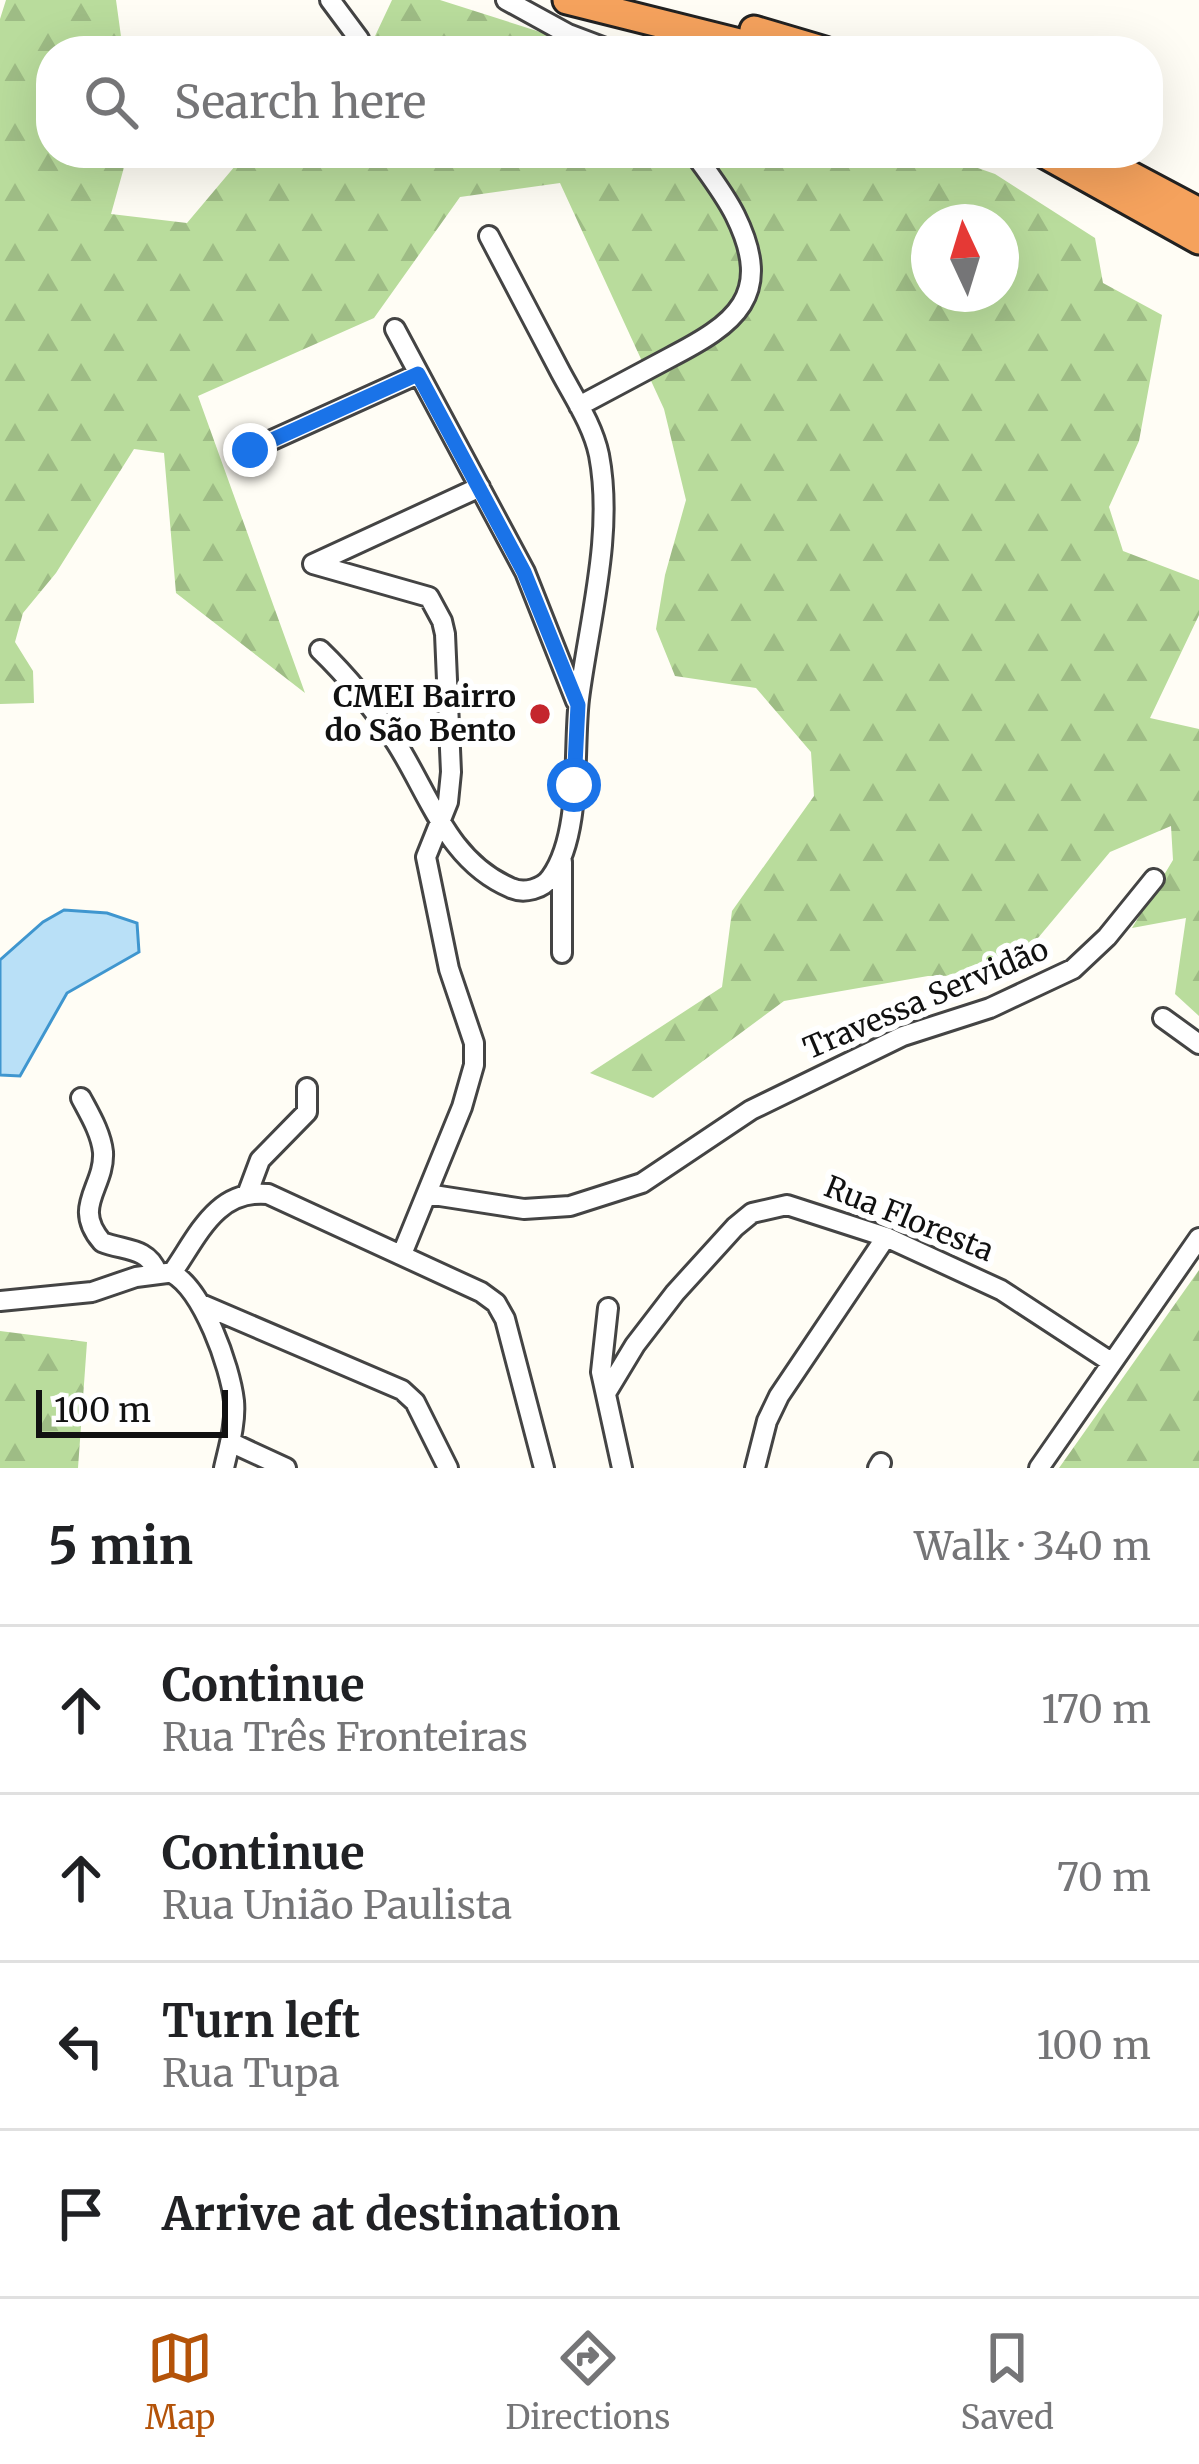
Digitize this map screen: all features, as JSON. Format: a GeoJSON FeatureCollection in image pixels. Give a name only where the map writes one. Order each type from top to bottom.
{"type":"FeatureCollection","features":[{"type":"Feature","properties":{"kind":"highway"},"geometry":{"type":"LineString","coordinates":[[567,0],[711,36]]}},
{"type":"Feature","properties":{"kind":"highway"},"geometry":{"type":"LineString","coordinates":[[640,0],[771,36]]}},
{"type":"Feature","properties":{"kind":"highway"},"geometry":{"type":"LineString","coordinates":[[1070,168],[1199,240]]}},
{"type":"Feature","properties":{"kind":"highway"},"geometry":{"type":"LineString","coordinates":[[1116,168],[1199,212]]}},
{"type":"Feature","properties":{"kind":"street"},"geometry":{"type":"LineString","coordinates":[[330,0],[358,36]]}},
{"type":"Feature","properties":{"kind":"street"},"geometry":{"type":"LineString","coordinates":[[506,0],[573,36]]}},
{"type":"Feature","properties":{"kind":"street"},"geometry":{"type":"LineString","coordinates":[[578,406],[721,329],[741,306],[750,273],[747,248],[736,217],[704,168]]}},
{"type":"Feature","properties":{"kind":"street"},"geometry":{"type":"LineString","coordinates":[[489,236],[598,450],[603,504],[578,705],[574,785],[562,848],[562,953]]}},
{"type":"Feature","properties":{"kind":"street"},"geometry":{"type":"LineString","coordinates":[[395,329],[524,572],[578,705]]}},
{"type":"Feature","properties":{"kind":"street"},"geometry":{"type":"LineString","coordinates":[[250,450],[418,374]]}},
{"type":"Feature","properties":{"kind":"street"},"geometry":{"type":"LineString","coordinates":[[402,1254],[470,1084],[475,1043],[449,969],[426,857],[448,802],[451,772],[442,621],[429,597],[313,565],[480,488]]}},
{"type":"Feature","properties":{"kind":"street"},"geometry":{"type":"LineString","coordinates":[[320,650],[352,682],[398,746],[438,823],[481,867],[515,891],[531,890],[548,882],[562,848]]}},
{"type":"Feature","properties":{"kind":"street","name":"Travessa Servidão"},"geometry":{"type":"LineString","coordinates":[[427,1194],[524,1209],[571,1206],[614,1195],[679,1162],[752,1110],[903,1036],[990,1008],[1072,969],[1107,938],[1154,879]]}},
{"type":"Feature","properties":{"kind":"street"},"geometry":{"type":"LineString","coordinates":[[1163,1018],[1199,1044]]}},
{"type":"Feature","properties":{"kind":"street"},"geometry":{"type":"LineString","coordinates":[[258,1193],[260,1160],[307,1112],[307,1088]]}},
{"type":"Feature","properties":{"kind":"street"},"geometry":{"type":"LineString","coordinates":[[81,1098],[103,1150],[90,1200],[90,1225],[102,1242],[152,1258],[165,1273],[193,1290],[201,1304],[234,1397],[224,1468]]}},
{"type":"Feature","properties":{"kind":"street"},"geometry":{"type":"LineString","coordinates":[[0,1301],[92,1292],[165,1273],[224,1203],[258,1193],[402,1254],[496,1303],[506,1319],[544,1468]]}},
{"type":"Feature","properties":{"kind":"street","name":"Rua Floresta"},"geometry":{"type":"LineString","coordinates":[[606,1393],[675,1293],[735,1227],[752,1213],[787,1204],[886,1237],[1001,1290],[1111,1362]]}},
{"type":"Feature","properties":{"kind":"street"},"geometry":{"type":"LineString","coordinates":[[755,1468],[767,1421],[787,1382],[886,1237]]}},
{"type":"Feature","properties":{"kind":"street"},"geometry":{"type":"LineString","coordinates":[[1039,1468],[1199,1238]]}},
{"type":"Feature","properties":{"kind":"street"},"geometry":{"type":"LineString","coordinates":[[201,1304],[402,1390],[415,1402],[448,1468]]}},
{"type":"Feature","properties":{"kind":"street"},"geometry":{"type":"LineString","coordinates":[[608,1308],[602,1372],[622,1468]]}},
{"type":"Feature","properties":{"kind":"street"},"geometry":{"type":"LineString","coordinates":[[230,1442],[286,1468]]}},
{"type":"Feature","properties":{"kind":"green space"},"geometry":{"type":"Polygon","coordinates":[[[6,0],[116,0],[121,36],[36,36],[36,168],[124,168],[111,214],[187,223],[233,168],[978,168],[995,174],[1095,238],[1103,283],[1162,315],[1139,441],[1109,507],[1123,551],[1199,580],[1199,615],[1150,718],[1199,729],[1199,1016],[1175,994],[1186,918],[1132,928],[1173,860],[1171,826],[1110,852],[1007,975],[928,976],[784,1001],[653,1098],[590,1073],[722,987],[732,911],[814,796],[811,752],[756,688],[675,676],[656,629],[686,500],[664,409],[560,183],[460,197],[374,318],[198,396],[305,693],[176,593],[164,453],[134,449],[56,573],[23,613],[15,642],[33,671],[34,703],[0,704],[0,19],[6,0]]]}},
{"type":"Feature","properties":{"kind":"green space"},"geometry":{"type":"Polygon","coordinates":[[[392,0],[440,0],[553,36],[375,36],[392,0]]]}},
{"type":"Feature","properties":{"kind":"green space"},"geometry":{"type":"Polygon","coordinates":[[[1199,1270],[1199,1468],[1059,1468],[1199,1270]]]}},
{"type":"Feature","properties":{"kind":"green space"},"geometry":{"type":"Polygon","coordinates":[[[0,1331],[87,1342],[78,1468],[0,1468],[0,1331]]]}},
{"type":"Feature","properties":{"kind":"water"},"geometry":{"type":"Polygon","coordinates":[[[64,910],[107,913],[137,923],[139,952],[67,993],[20,1076],[0,1075],[0,960],[64,910]]]}},
{"type":"Feature","properties":{"kind":"place","name":"CMEI Bairro do São Bento"},"geometry":{"type":"Point","coordinates":[540,714]}},
{"type":"Feature","properties":{"kind":"route"},"geometry":{"type":"LineString","coordinates":[[250,450],[418,374],[524,572],[578,705],[574,785]]}}]}
